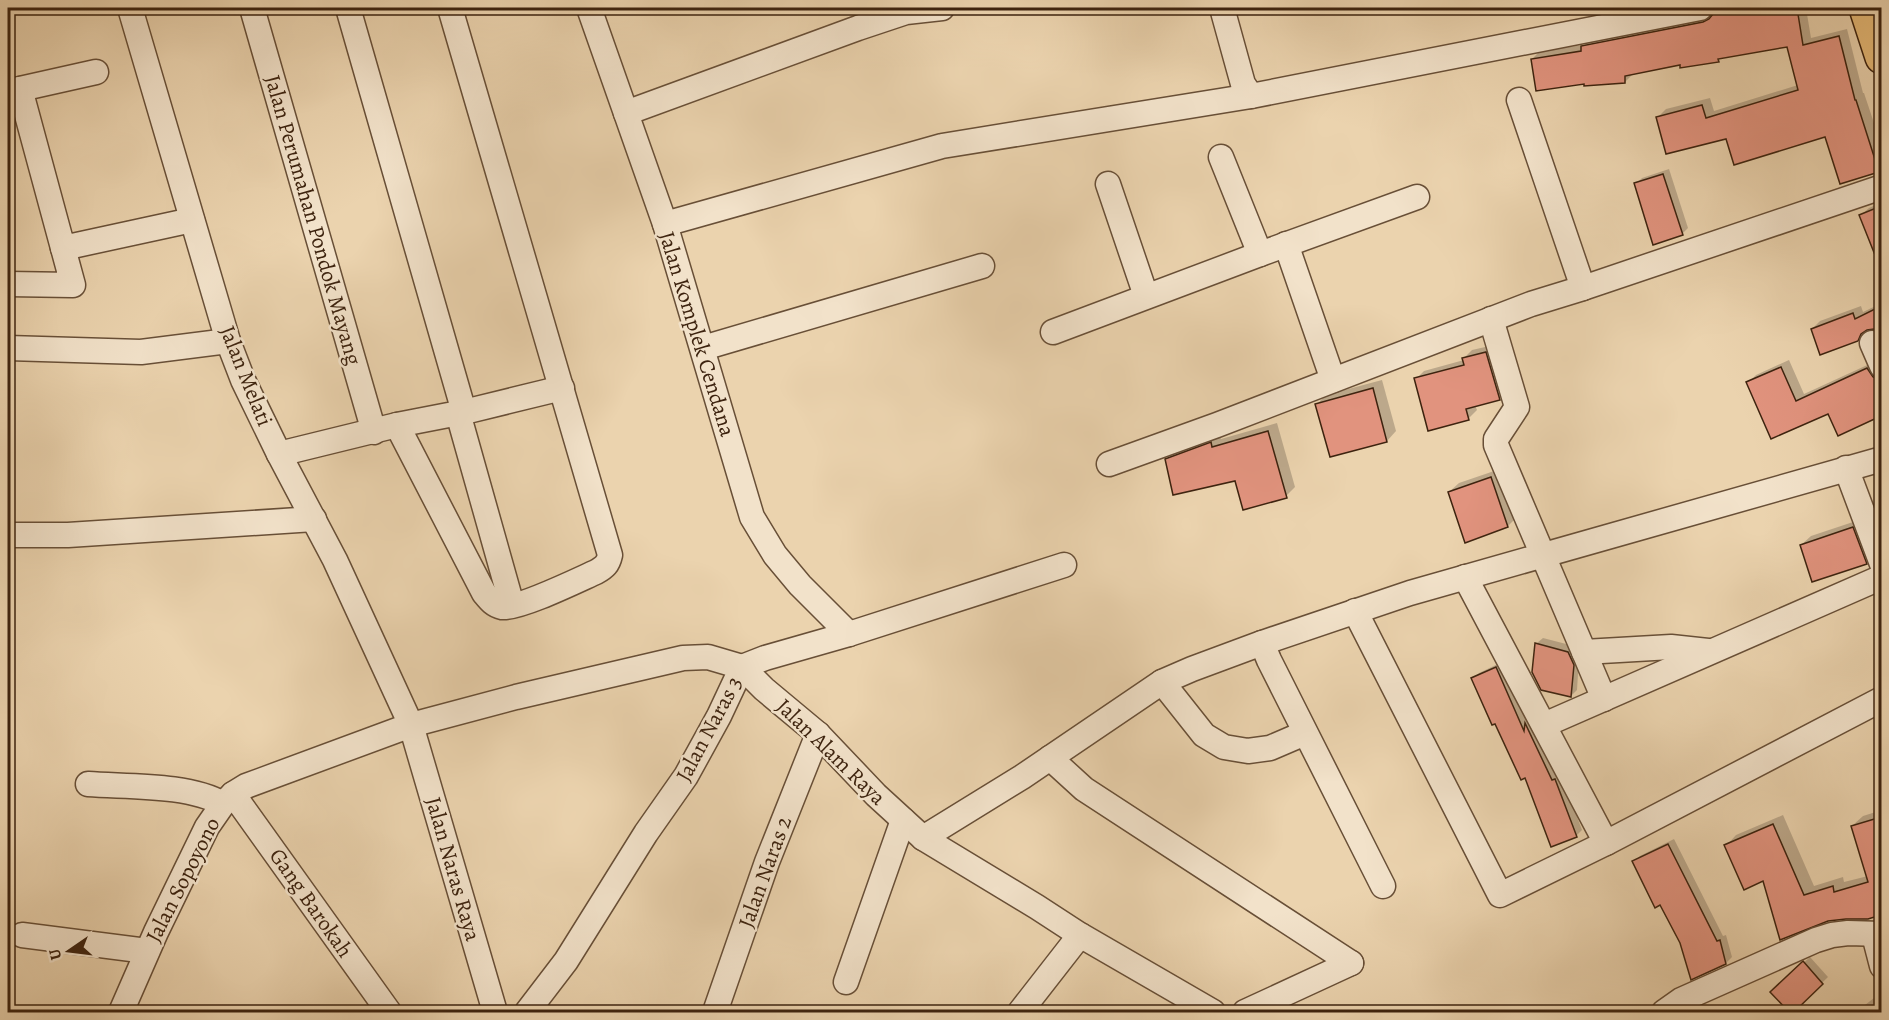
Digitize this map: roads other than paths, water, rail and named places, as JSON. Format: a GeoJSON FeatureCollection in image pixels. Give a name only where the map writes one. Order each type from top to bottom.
{"type":"FeatureCollection","features":[{"type":"Feature","properties":{"kind":"main road"},"geometry":{"type":"LineString","coordinates":[[1866,8],[1881,57]]}},
{"type":"Feature","properties":{"kind":"street","name":"Jalan Melati"},"geometry":{"type":"LineString","coordinates":[[130,8],[228,341],[243,380],[335,560],[411,725]]}},
{"type":"Feature","properties":{"kind":"street","name":"Jalan Perumahan Pondok Mayang"},"geometry":{"type":"LineString","coordinates":[[252,8],[386,428],[484,592],[494,604],[504,607],[512,605]]}},
{"type":"Feature","properties":{"kind":"street"},"geometry":{"type":"LineString","coordinates":[[348,8],[461,412],[512,605],[530,600],[596,572],[605,567],[610,555],[450,8]]}},
{"type":"Feature","properties":{"kind":"street","name":"Jalan Komplek Cendana"},"geometry":{"type":"LineString","coordinates":[[589,8],[664,224],[752,517],[776,555],[800,585],[849,634]]}},
{"type":"Feature","properties":{"kind":"street"},"geometry":{"type":"LineString","coordinates":[[626,113],[906,12],[942,8]]}},
{"type":"Feature","properties":{"kind":"street"},"geometry":{"type":"LineString","coordinates":[[1222,8],[1243,84],[1251,96]]}},
{"type":"Feature","properties":{"kind":"street"},"geometry":{"type":"LineString","coordinates":[[664,224],[942,146],[1251,96],[1700,8]]}},
{"type":"Feature","properties":{"kind":"street"},"geometry":{"type":"LineString","coordinates":[[8,284],[73,285],[14,91],[96,72]]}},
{"type":"Feature","properties":{"kind":"street"},"geometry":{"type":"LineString","coordinates":[[1519,100],[1583,288]]}},
{"type":"Feature","properties":{"kind":"street"},"geometry":{"type":"LineString","coordinates":[[1221,157],[1260,254]]}},
{"type":"Feature","properties":{"kind":"street"},"geometry":{"type":"LineString","coordinates":[[1108,184],[1146,296]]}},
{"type":"Feature","properties":{"kind":"street"},"geometry":{"type":"LineString","coordinates":[[1109,464],[1228,421],[1531,304],[1881,187]]}},
{"type":"Feature","properties":{"kind":"street"},"geometry":{"type":"LineString","coordinates":[[1053,332],[1417,197]]}},
{"type":"Feature","properties":{"kind":"street"},"geometry":{"type":"LineString","coordinates":[[63,248],[192,220]]}},
{"type":"Feature","properties":{"kind":"street"},"geometry":{"type":"LineString","coordinates":[[1286,244],[1333,380]]}},
{"type":"Feature","properties":{"kind":"street"},"geometry":{"type":"LineString","coordinates":[[703,348],[982,266]]}},
{"type":"Feature","properties":{"kind":"street"},"geometry":{"type":"LineString","coordinates":[[1491,319],[1517,407],[1496,439],[1496,445],[1604,699]]}},
{"type":"Feature","properties":{"kind":"street"},"geometry":{"type":"LineString","coordinates":[[8,348],[141,352],[228,341]]}},
{"type":"Feature","properties":{"kind":"street"},"geometry":{"type":"LineString","coordinates":[[1872,343],[1881,366]]}},
{"type":"Feature","properties":{"kind":"street"},"geometry":{"type":"LineString","coordinates":[[279,454],[562,388]]}},
{"type":"Feature","properties":{"kind":"street"},"geometry":{"type":"LineString","coordinates":[[922,838],[1050,758],[1162,682],[1192,669],[1355,611],[1465,577],[1543,557],[1881,459]]}},
{"type":"Feature","properties":{"kind":"street"},"geometry":{"type":"LineString","coordinates":[[1846,468],[1881,564]]}},
{"type":"Feature","properties":{"kind":"street"},"geometry":{"type":"LineString","coordinates":[[8,535],[69,535],[314,519]]}},
{"type":"Feature","properties":{"kind":"street","name":"Jalan Naras 3"},"geometry":{"type":"LineString","coordinates":[[527,1012],[566,961],[646,833],[686,776],[719,716],[742,667],[1064,565]]}},
{"type":"Feature","properties":{"kind":"street"},"geometry":{"type":"LineString","coordinates":[[1465,577],[1606,843]]}},
{"type":"Feature","properties":{"kind":"street"},"geometry":{"type":"LineString","coordinates":[[1544,725],[1881,577]]}},
{"type":"Feature","properties":{"kind":"street"},"geometry":{"type":"LineString","coordinates":[[1355,611],[1500,895],[1606,843],[1881,699]]}},
{"type":"Feature","properties":{"kind":"street"},"geometry":{"type":"LineString","coordinates":[[1262,643],[1383,886]]}},
{"type":"Feature","properties":{"kind":"street"},"geometry":{"type":"LineString","coordinates":[[1584,652],[1671,647],[1711,651]]}},
{"type":"Feature","properties":{"kind":"street","name":"Jalan Alam Raya"},"geometry":{"type":"LineString","coordinates":[[411,725],[516,697],[683,658],[708,657],[742,667],[764,689],[818,734],[876,795],[922,838],[1038,907],[1080,935],[1213,1012]]}},
{"type":"Feature","properties":{"kind":"street"},"geometry":{"type":"LineString","coordinates":[[1162,682],[1204,735],[1224,747],[1248,751],[1270,748],[1305,733]]}},
{"type":"Feature","properties":{"kind":"street","name":"Jalan Sopoyono"},"geometry":{"type":"LineString","coordinates":[[121,1012],[147,951],[207,827],[228,799],[257,782],[411,725]]}},
{"type":"Feature","properties":{"kind":"street","name":"Jalan Naras Raya"},"geometry":{"type":"LineString","coordinates":[[411,725],[495,1012]]}},
{"type":"Feature","properties":{"kind":"street","name":"Jalan Naras 2"},"geometry":{"type":"LineString","coordinates":[[715,1012],[766,862],[818,734]]}},
{"type":"Feature","properties":{"kind":"street"},"geometry":{"type":"LineString","coordinates":[[1050,758],[1084,789],[1351,963],[1245,1012]]}},
{"type":"Feature","properties":{"kind":"street"},"geometry":{"type":"LineString","coordinates":[[88,784],[180,790],[228,799]]}},
{"type":"Feature","properties":{"kind":"street","name":"Gang Barokah"},"geometry":{"type":"LineString","coordinates":[[228,799],[389,1012]]}},
{"type":"Feature","properties":{"kind":"street"},"geometry":{"type":"LineString","coordinates":[[846,982],[903,820]]}},
{"type":"Feature","properties":{"kind":"street"},"geometry":{"type":"LineString","coordinates":[[1664,1012],[1681,1000],[1832,935],[1848,933],[1878,935],[1881,966]]}},
{"type":"Feature","properties":{"kind":"street"},"geometry":{"type":"LineString","coordinates":[[22,935],[147,951]]}},
{"type":"Feature","properties":{"kind":"street"},"geometry":{"type":"LineString","coordinates":[[1020,1012],[1080,935]]}}]}
